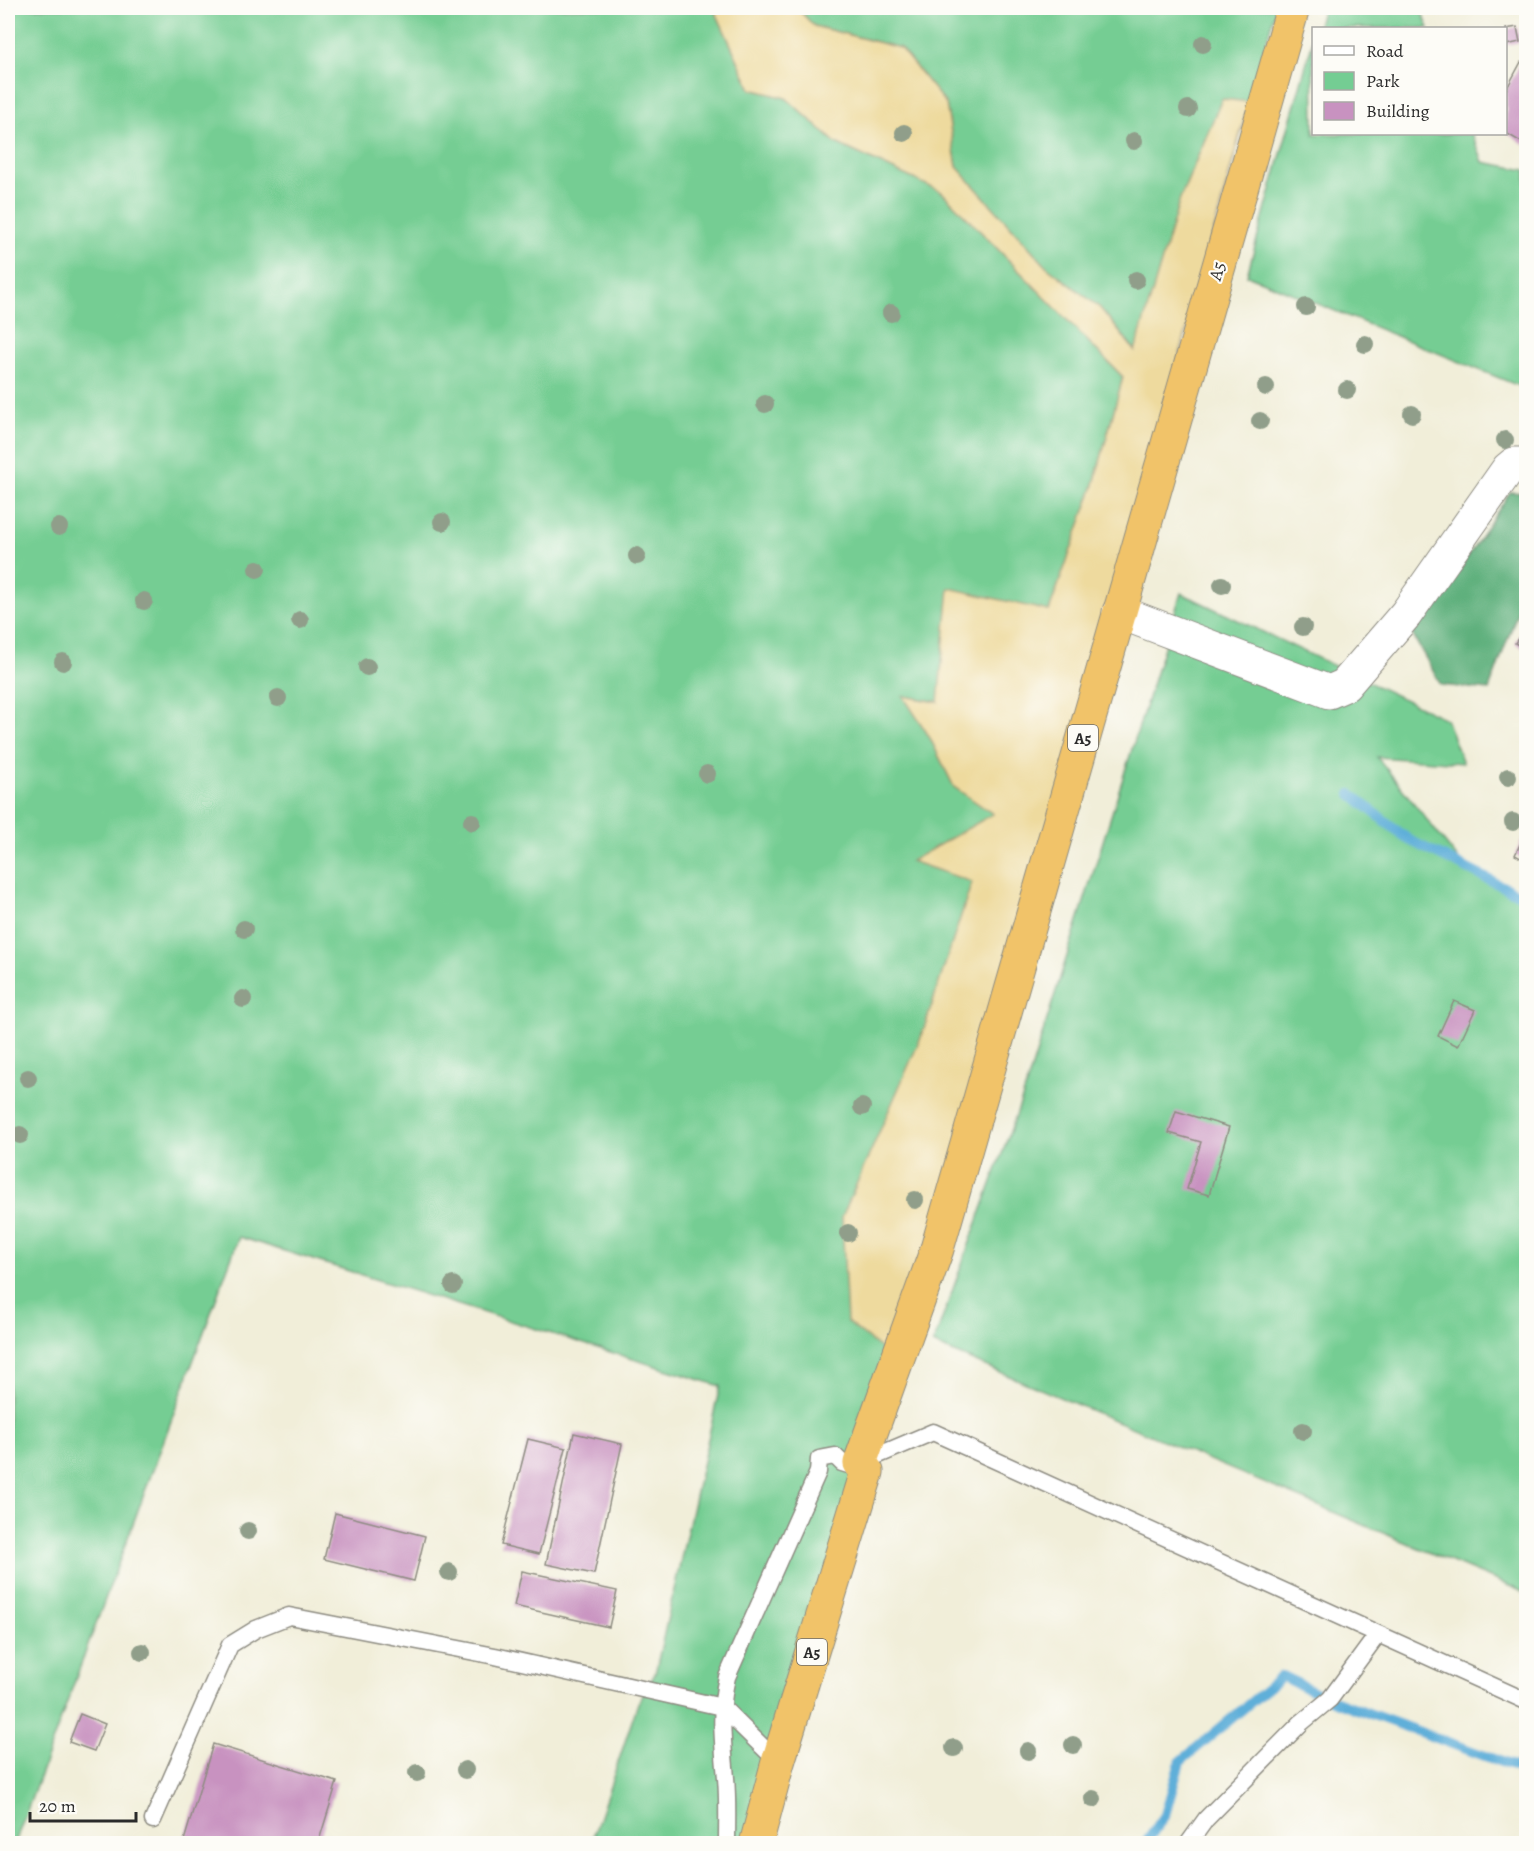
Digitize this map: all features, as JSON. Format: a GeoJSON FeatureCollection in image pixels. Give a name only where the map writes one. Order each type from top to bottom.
{"type":"FeatureCollection","features":[{"type":"Feature","properties":{"kind":"highway","name":"A5"},"geometry":{"type":"LineString","coordinates":[[756,1844],[861,1475],[937,1249],[1293,8]]}},
{"type":"Feature","properties":{"kind":"street"},"geometry":{"type":"LineString","coordinates":[[1119,612],[1329,692],[1338,690],[1345,685],[1406,614],[1508,469],[1514,464],[1521,464],[1527,468]]}},
{"type":"Feature","properties":{"kind":"lane"},"geometry":{"type":"LineString","coordinates":[[727,1844],[722,1707],[727,1677],[818,1472],[819,1459],[835,1456],[842,1463],[855,1467],[861,1475],[933,1432],[1527,1701]]}},
{"type":"Feature","properties":{"kind":"lane"},"geometry":{"type":"LineString","coordinates":[[153,1820],[230,1645],[256,1629],[289,1616],[495,1656],[722,1707],[778,1762]]}},
{"type":"Feature","properties":{"kind":"lane"},"geometry":{"type":"LineString","coordinates":[[1188,1844],[1222,1803],[1301,1723],[1330,1699],[1378,1634]]}},
{"type":"Feature","properties":{"kind":"green space"},"geometry":{"type":"Polygon","coordinates":[[[8,8],[714,8],[751,89],[786,98],[836,143],[942,192],[1123,377],[1093,488],[1049,612],[938,702],[904,696],[929,736],[954,787],[994,814],[912,861],[973,881],[922,1035],[903,1366],[752,1843],[591,1843],[638,1703],[655,1674],[720,1386],[239,1237],[15,1843],[8,1844],[8,8]]]}},
{"type":"Feature","properties":{"kind":"green space"},"geometry":{"type":"Polygon","coordinates":[[[797,8],[1276,8],[1249,102],[1222,99],[1180,199],[1136,351],[1100,308],[1046,266],[957,167],[946,104],[900,48],[814,26],[797,8]]]}},
{"type":"Feature","properties":{"kind":"green space"},"geometry":{"type":"Polygon","coordinates":[[[1323,8],[1420,8],[1429,27],[1317,27],[1323,8]]]}},
{"type":"Feature","properties":{"kind":"green space"},"geometry":{"type":"Polygon","coordinates":[[[1312,44],[1312,135],[1472,135],[1483,162],[1526,170],[1526,389],[1247,275],[1312,44]]]}},
{"type":"Feature","properties":{"kind":"green space"},"geometry":{"type":"Polygon","coordinates":[[[1510,492],[1526,493],[1526,610],[1518,611],[1489,690],[1441,685],[1412,634],[1454,578],[1510,492]]]}},
{"type":"Feature","properties":{"kind":"green space"},"geometry":{"type":"Polygon","coordinates":[[[1181,593],[1446,719],[1463,763],[1377,757],[1466,869],[1526,898],[1526,1593],[933,1344],[1023,1096],[1181,593]]]}},
{"type":"Feature","properties":{"kind":"sand"},"geometry":{"type":"Polygon","coordinates":[[[714,8],[797,8],[814,26],[900,48],[946,104],[957,167],[1046,266],[1100,308],[1135,351],[1180,199],[1222,99],[1249,102],[903,1366],[847,1322],[842,1217],[922,1035],[972,882],[911,861],[993,814],[954,787],[929,736],[903,696],[938,702],[949,588],[1049,611],[1093,488],[1123,377],[942,192],[836,143],[786,98],[751,89],[714,8]]]}},
{"type":"Feature","properties":{"kind":"building"},"geometry":{"type":"Polygon","coordinates":[[[1517,27],[1520,42],[1507,45],[1507,29],[1517,27]]]}},
{"type":"Feature","properties":{"kind":"building"},"geometry":{"type":"Polygon","coordinates":[[[1521,62],[1526,65],[1526,145],[1507,134],[1507,88],[1521,62]]]}},
{"type":"Feature","properties":{"kind":"building"},"geometry":{"type":"Polygon","coordinates":[[[1526,626],[1526,650],[1515,643],[1526,626]]]}},
{"type":"Feature","properties":{"kind":"building"},"geometry":{"type":"Polygon","coordinates":[[[1526,832],[1526,861],[1515,855],[1526,832]]]}},
{"type":"Feature","properties":{"kind":"building"},"geometry":{"type":"Polygon","coordinates":[[[1454,1001],[1475,1010],[1458,1046],[1438,1036],[1454,1001]]]}},
{"type":"Feature","properties":{"kind":"building"},"geometry":{"type":"Polygon","coordinates":[[[1176,1111],[1229,1127],[1209,1195],[1187,1189],[1201,1142],[1169,1133],[1176,1111]]]}},
{"type":"Feature","properties":{"kind":"building"},"geometry":{"type":"Polygon","coordinates":[[[574,1433],[622,1444],[594,1574],[546,1564],[574,1433]]]}},
{"type":"Feature","properties":{"kind":"building"},"geometry":{"type":"Polygon","coordinates":[[[528,1439],[566,1448],[539,1554],[501,1545],[528,1439]]]}},
{"type":"Feature","properties":{"kind":"building"},"geometry":{"type":"Polygon","coordinates":[[[335,1513],[425,1536],[414,1581],[324,1559],[335,1513]]]}},
{"type":"Feature","properties":{"kind":"building"},"geometry":{"type":"Polygon","coordinates":[[[522,1571],[617,1591],[609,1627],[514,1606],[522,1571]]]}},
{"type":"Feature","properties":{"kind":"building"},"geometry":{"type":"Polygon","coordinates":[[[80,1714],[105,1724],[94,1751],[69,1742],[80,1714]]]}},
{"type":"Feature","properties":{"kind":"building"},"geometry":{"type":"Polygon","coordinates":[[[213,1744],[337,1782],[318,1844],[183,1844],[213,1744]]]}},
{"type":"Feature","properties":{"kind":"waterway"},"geometry":{"type":"LineString","coordinates":[[1351,794],[1409,840],[1526,898]]}},
{"type":"Feature","properties":{"kind":"waterway"},"geometry":{"type":"LineString","coordinates":[[1145,1844],[1165,1815],[1180,1762],[1282,1676],[1330,1699],[1526,1771]]}}]}
